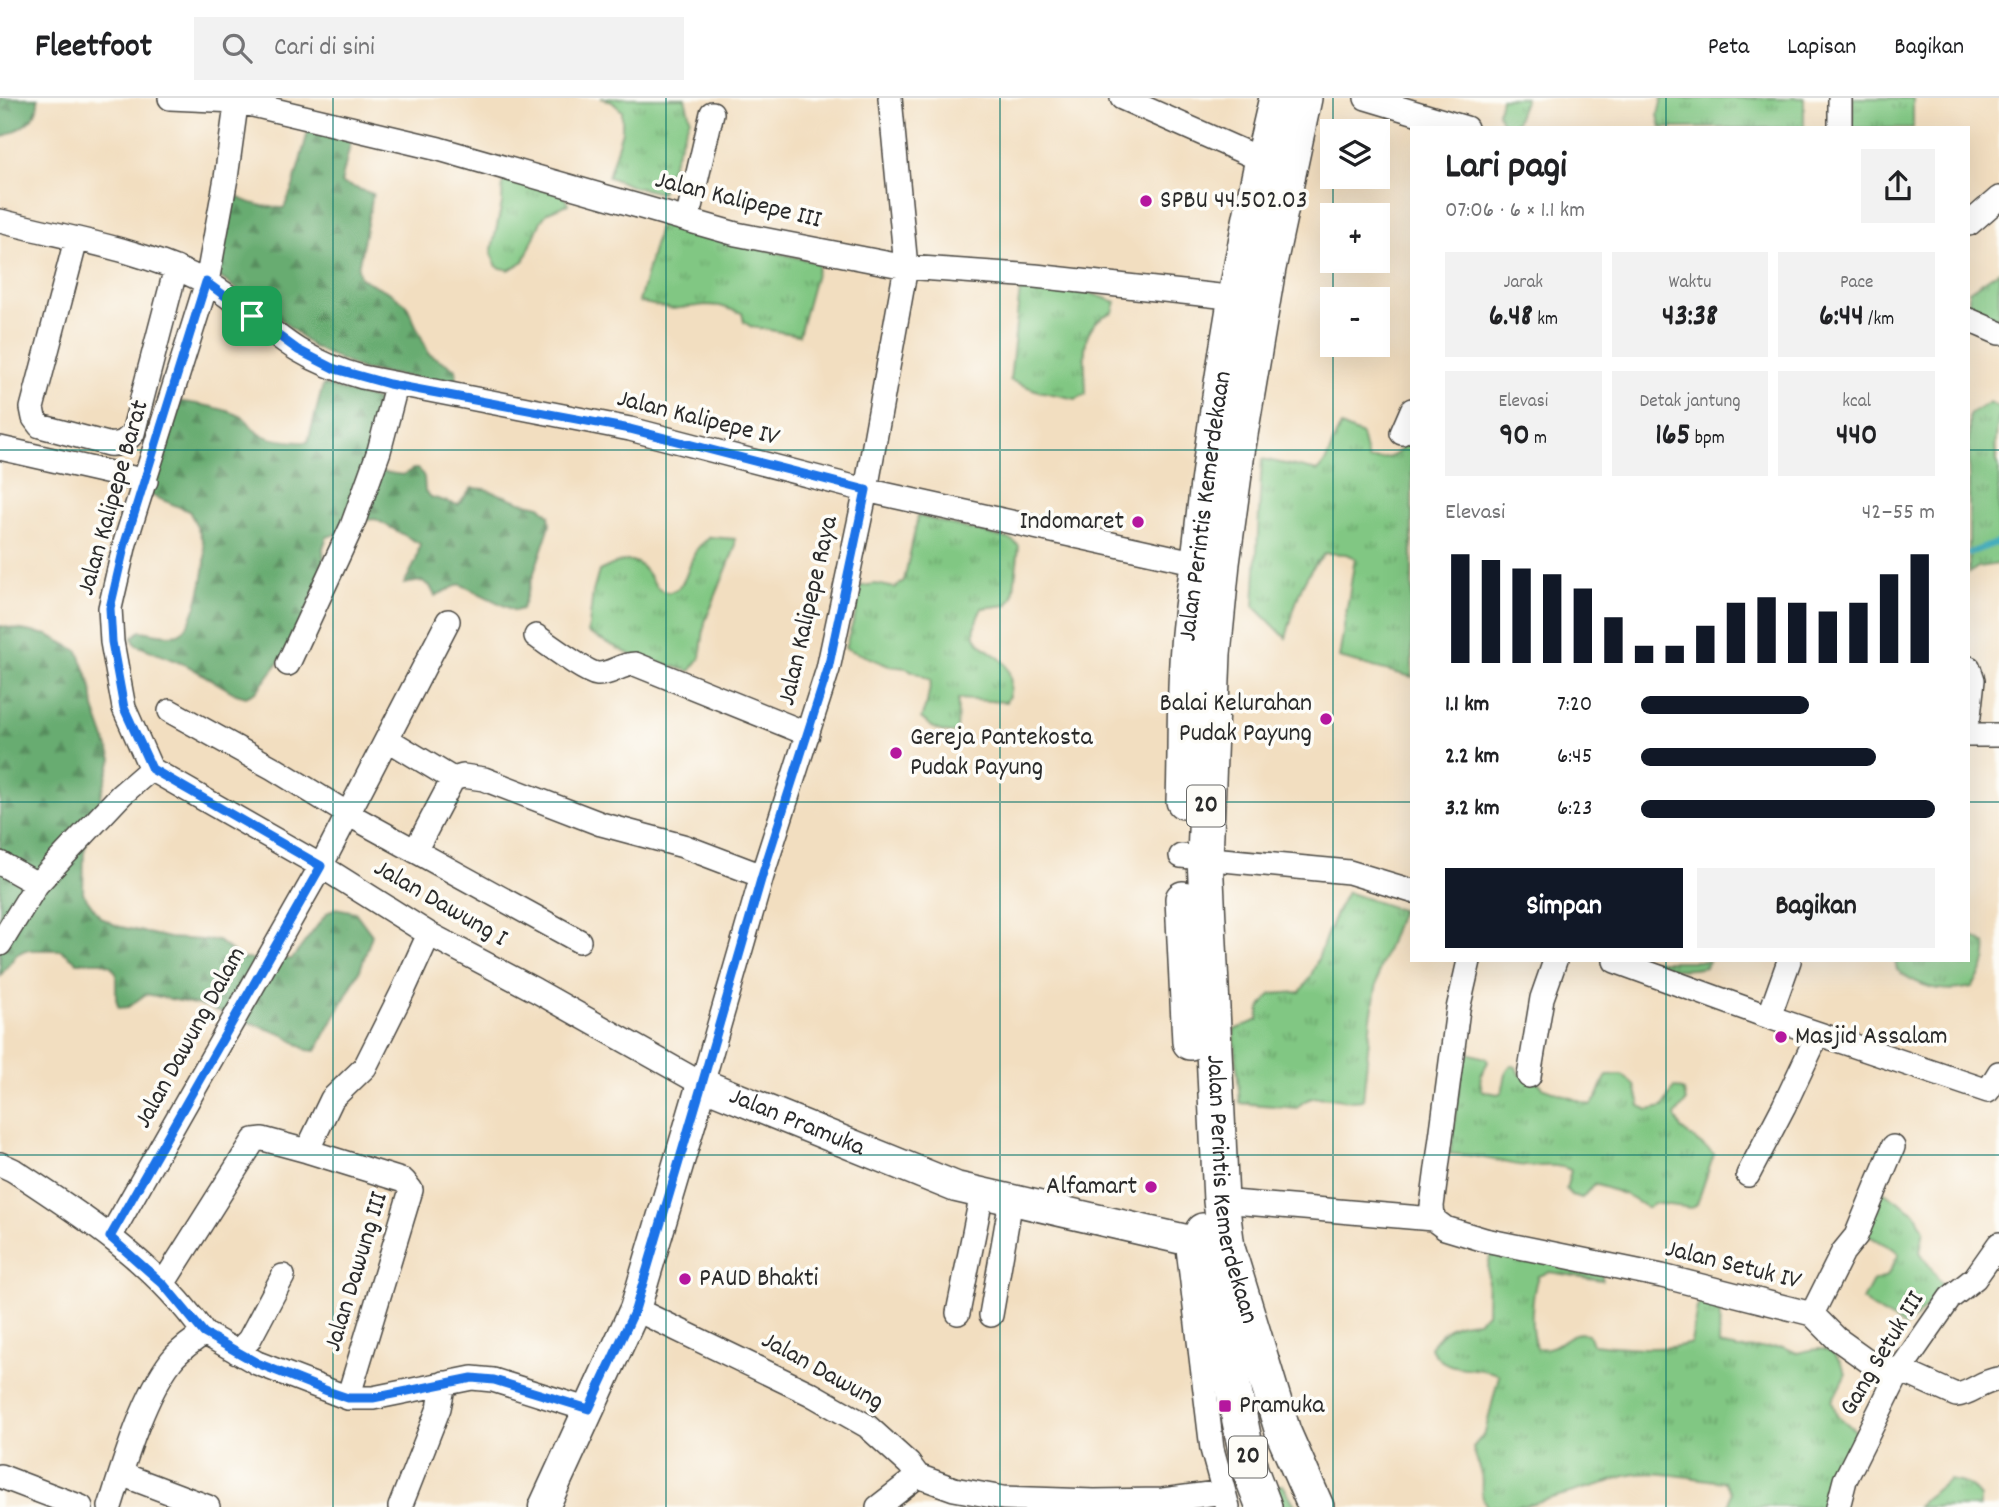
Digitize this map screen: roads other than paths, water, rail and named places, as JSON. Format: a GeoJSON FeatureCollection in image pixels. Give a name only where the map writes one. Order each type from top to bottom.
{"type":"FeatureCollection","features":[{"type":"Feature","properties":{"kind":"highway","name":"Jalan Perintis Kemerdekaan"},"geometry":{"type":"LineString","coordinates":[[1264,1507],[1250,1470],[1195,1242],[1185,980],[1193,857],[1196,740],[1188,645],[1198,563],[1224,450],[1275,162],[1277,98]]}},
{"type":"Feature","properties":{"kind":"highway","name":"Jalan Perintis Kemerdekaan"},"geometry":{"type":"LineString","coordinates":[[1275,162],[1304,98]]}},
{"type":"Feature","properties":{"kind":"highway","name":"Jalan Perintis Kemerdekaan"},"geometry":{"type":"LineString","coordinates":[[1196,740],[1216,615],[1224,450]]}},
{"type":"Feature","properties":{"kind":"highway","name":"Jalan Perintis Kemerdekaan"},"geometry":{"type":"LineString","coordinates":[[1193,857],[1227,1248],[1283,1432],[1316,1507]]}},
{"type":"Feature","properties":{"kind":"main road","name":"Jalan Pramuka"},"geometry":{"type":"LineString","coordinates":[[544,1507],[635,1310],[702,1084],[956,1187],[1195,1242]]}},
{"type":"Feature","properties":{"kind":"street","name":"Jalan Kalipepe III"},"geometry":{"type":"LineString","coordinates":[[170,98],[237,100],[439,149],[736,234],[906,267],[1035,276],[1250,299]]}},
{"type":"Feature","properties":{"kind":"street","name":"Jalan Kalipepe Raya"},"geometry":{"type":"LineString","coordinates":[[702,1084],[762,876],[828,669],[866,490],[906,267],[890,98]]}},
{"type":"Feature","properties":{"kind":"street"},"geometry":{"type":"LineString","coordinates":[[1122,98],[1275,162]]}},
{"type":"Feature","properties":{"kind":"street"},"geometry":{"type":"LineString","coordinates":[[1366,98],[1459,126]]}},
{"type":"Feature","properties":{"kind":"street"},"geometry":{"type":"LineString","coordinates":[[1840,98],[1840,126]]}},
{"type":"Feature","properties":{"kind":"street"},"geometry":{"type":"LineString","coordinates":[[206,282],[226,178],[237,100]]}},
{"type":"Feature","properties":{"kind":"street"},"geometry":{"type":"LineString","coordinates":[[687,220],[712,113]]}},
{"type":"Feature","properties":{"kind":"street"},"geometry":{"type":"LineString","coordinates":[[1970,223],[1999,198]]}},
{"type":"Feature","properties":{"kind":"street","name":"Jalan Kalipepe IV"},"geometry":{"type":"LineString","coordinates":[[0,221],[120,250],[176,268],[206,282],[298,350],[335,369],[396,386],[630,429],[866,490],[1198,563]]}},
{"type":"Feature","properties":{"kind":"street"},"geometry":{"type":"LineString","coordinates":[[76,240],[32,408],[34,418],[40,426],[118,445],[126,442],[134,433],[176,268]]}},
{"type":"Feature","properties":{"kind":"street","name":"Jalan Kalipepe Barat"},"geometry":{"type":"LineString","coordinates":[[152,769],[124,708],[112,642],[110,608],[125,543],[206,282]]}},
{"type":"Feature","properties":{"kind":"street"},"geometry":{"type":"LineString","coordinates":[[1970,320],[1999,333]]}},
{"type":"Feature","properties":{"kind":"street"},"geometry":{"type":"LineString","coordinates":[[288,664],[352,526],[379,451],[396,386]]}},
{"type":"Feature","properties":{"kind":"street"},"geometry":{"type":"LineString","coordinates":[[1402,433],[1410,415]]}},
{"type":"Feature","properties":{"kind":"street"},"geometry":{"type":"LineString","coordinates":[[0,448],[146,481]]}},
{"type":"Feature","properties":{"kind":"street","name":"Jalan Dawung Dalam"},"geometry":{"type":"LineString","coordinates":[[110,1237],[321,866],[447,621]]}},
{"type":"Feature","properties":{"kind":"street"},"geometry":{"type":"LineString","coordinates":[[536,636],[596,674],[609,672],[624,664],[635,664],[807,734]]}},
{"type":"Feature","properties":{"kind":"street"},"geometry":{"type":"LineString","coordinates":[[1970,671],[1973,680],[1970,707]]}},
{"type":"Feature","properties":{"kind":"street"},"geometry":{"type":"LineString","coordinates":[[170,711],[273,768],[348,814],[579,941]]}},
{"type":"Feature","properties":{"kind":"street"},"geometry":{"type":"LineString","coordinates":[[1970,735],[1999,735]]}},
{"type":"Feature","properties":{"kind":"street"},"geometry":{"type":"LineString","coordinates":[[387,740],[453,779]]}},
{"type":"Feature","properties":{"kind":"street"},"geometry":{"type":"LineString","coordinates":[[0,944],[37,884],[121,795],[152,769]]}},
{"type":"Feature","properties":{"kind":"street","name":"Jalan Dawung I"},"geometry":{"type":"LineString","coordinates":[[152,769],[321,866],[429,934],[702,1084]]}},
{"type":"Feature","properties":{"kind":"street"},"geometry":{"type":"LineString","coordinates":[[415,851],[453,779],[463,776],[484,779],[601,824],[683,846],[762,876]]}},
{"type":"Feature","properties":{"kind":"street"},"geometry":{"type":"LineString","coordinates":[[1193,857],[1349,872],[1410,890]]}},
{"type":"Feature","properties":{"kind":"street"},"geometry":{"type":"LineString","coordinates":[[0,863],[37,884]]}},
{"type":"Feature","properties":{"kind":"street"},"geometry":{"type":"LineString","coordinates":[[163,1284],[254,1140],[263,1139],[307,1151],[332,1099],[365,1067],[429,934]]}},
{"type":"Feature","properties":{"kind":"street"},"geometry":{"type":"LineString","coordinates":[[1221,1201],[1433,1219],[1432,1206],[1458,1009],[1469,962]]}},
{"type":"Feature","properties":{"kind":"street"},"geometry":{"type":"LineString","coordinates":[[1529,1076],[1540,1007],[1555,962]]}},
{"type":"Feature","properties":{"kind":"street"},"geometry":{"type":"LineString","coordinates":[[1618,962],[1818,1034],[1995,1087]]}},
{"type":"Feature","properties":{"kind":"street"},"geometry":{"type":"LineString","coordinates":[[1769,1017],[1789,962]]}},
{"type":"Feature","properties":{"kind":"street"},"geometry":{"type":"LineString","coordinates":[[1748,1175],[1818,1034]]}},
{"type":"Feature","properties":{"kind":"street"},"geometry":{"type":"LineString","coordinates":[[1812,1314],[1843,1252],[1856,1236],[1893,1147]]}},
{"type":"Feature","properties":{"kind":"street","name":"Jalan Dawung III"},"geometry":{"type":"LineString","coordinates":[[307,1151],[404,1181],[411,1190],[348,1398]]}},
{"type":"Feature","properties":{"kind":"street"},"geometry":{"type":"LineString","coordinates":[[0,1164],[96,1224],[163,1284],[204,1333],[180,1350],[147,1405],[110,1507]]}},
{"type":"Feature","properties":{"kind":"street"},"geometry":{"type":"LineString","coordinates":[[958,1312],[982,1193]]}},
{"type":"Feature","properties":{"kind":"street"},"geometry":{"type":"LineString","coordinates":[[991,1315],[1011,1200]]}},
{"type":"Feature","properties":{"kind":"street","name":"Jalan Setuk IV"},"geometry":{"type":"LineString","coordinates":[[1433,1219],[1445,1228],[1485,1240],[1662,1276],[1812,1314],[1836,1338],[1871,1363],[1900,1370],[1956,1395],[1963,1395],[1982,1382],[1999,1379]]}},
{"type":"Feature","properties":{"kind":"street"},"geometry":{"type":"LineString","coordinates":[[1195,1242],[1212,1449],[1226,1499]]}},
{"type":"Feature","properties":{"kind":"street","name":"Gang Setuk III"},"geometry":{"type":"LineString","coordinates":[[1838,1507],[1845,1480],[1900,1370],[1950,1298],[1975,1278],[1999,1244]]}},
{"type":"Feature","properties":{"kind":"street"},"geometry":{"type":"LineString","coordinates":[[237,1352],[249,1340],[283,1276]]}},
{"type":"Feature","properties":{"kind":"street","name":"Jalan Dawung"},"geometry":{"type":"LineString","coordinates":[[635,1310],[811,1394],[867,1426],[909,1464],[918,1476],[954,1489],[1003,1498],[1075,1503],[1226,1499]]}},
{"type":"Feature","properties":{"kind":"street","name":"Jalan Dawung III"},"geometry":{"type":"LineString","coordinates":[[204,1333],[257,1363],[348,1398],[373,1398],[472,1378],[494,1380],[589,1409]]}},
{"type":"Feature","properties":{"kind":"street"},"geometry":{"type":"LineString","coordinates":[[400,1507],[439,1408],[444,1383]]}},
{"type":"Feature","properties":{"kind":"street"},"geometry":{"type":"LineString","coordinates":[[121,1474],[208,1507]]}},
{"type":"Feature","properties":{"kind":"street"},"geometry":{"type":"LineString","coordinates":[[0,1476],[80,1507]]}},
{"type":"Feature","properties":{"kind":"street"},"geometry":{"type":"LineString","coordinates":[[878,1507],[918,1476]]}},
{"type":"Feature","properties":{"kind":"waterway"},"geometry":{"type":"LineString","coordinates":[[1970,553],[1999,542]]}},
{"type":"Feature","properties":{"kind":"place","name":"SPBU 44.502.03"},"geometry":{"type":"Point","coordinates":[1146,201]}},
{"type":"Feature","properties":{"kind":"place","name":"Indomaret"},"geometry":{"type":"Point","coordinates":[1138,522]}},
{"type":"Feature","properties":{"kind":"place","name":"Balai Kelurahan Pudak Payung"},"geometry":{"type":"Point","coordinates":[1326,719]}},
{"type":"Feature","properties":{"kind":"place","name":"Gereja Pantekosta Pudak Payung"},"geometry":{"type":"Point","coordinates":[896,753]}},
{"type":"Feature","properties":{"kind":"place","name":"Masjid Assalam"},"geometry":{"type":"Point","coordinates":[1781,1037]}},
{"type":"Feature","properties":{"kind":"place","name":"Alfamart"},"geometry":{"type":"Point","coordinates":[1151,1187]}},
{"type":"Feature","properties":{"kind":"place","name":"PAUD Bhakti"},"geometry":{"type":"Point","coordinates":[685,1279]}},
{"type":"Feature","properties":{"kind":"place","name":"Pramuka"},"geometry":{"type":"Point","coordinates":[1225,1406]}}]}
